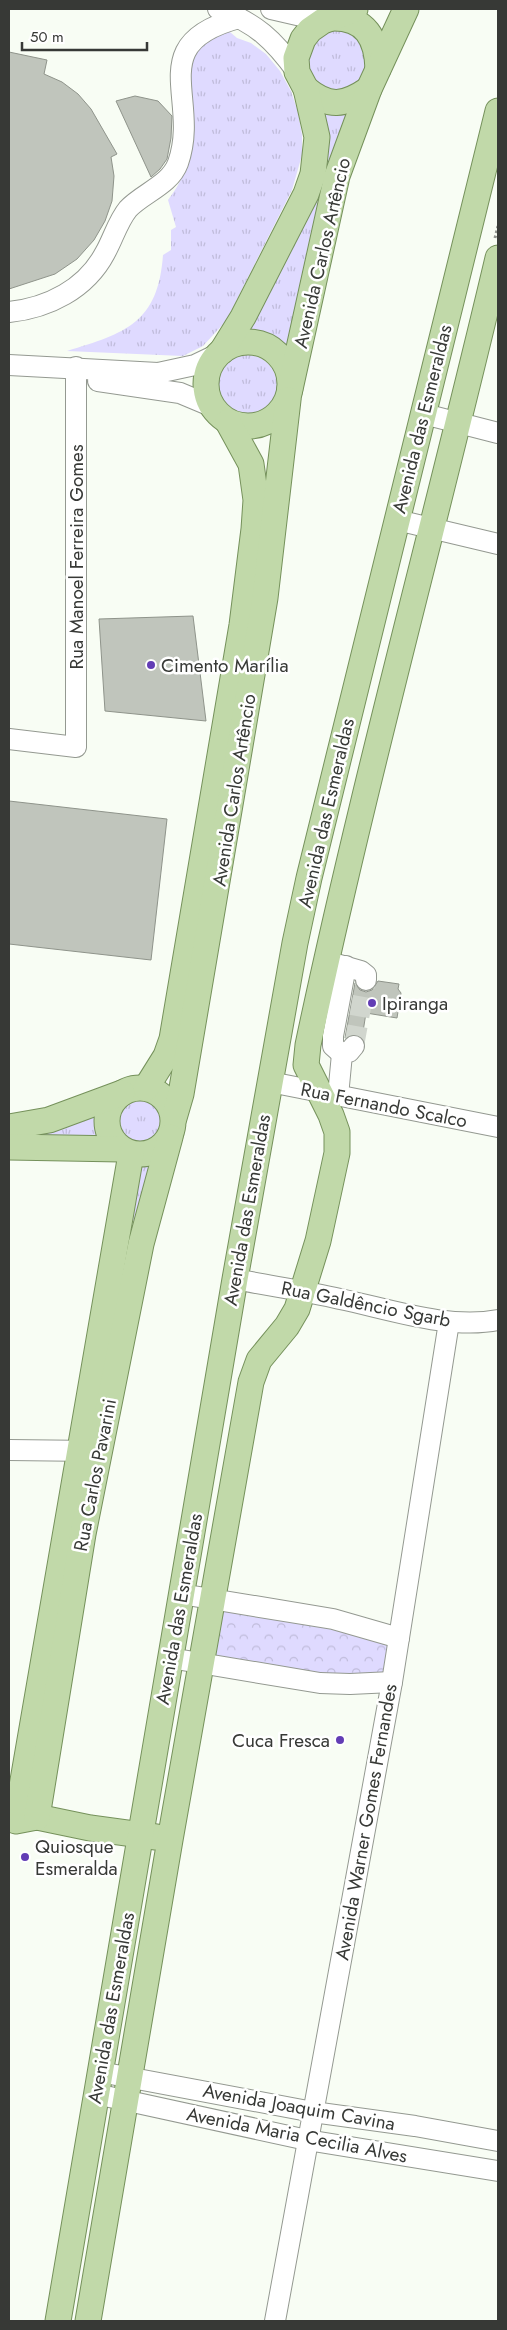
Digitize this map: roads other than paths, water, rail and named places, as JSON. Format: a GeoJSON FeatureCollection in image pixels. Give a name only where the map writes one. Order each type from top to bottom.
{"type":"FeatureCollection","features":[{"type":"Feature","properties":{"kind":"main road"},"geometry":{"type":"LineString","coordinates":[[373,79],[406,9]]}},
{"type":"Feature","properties":{"kind":"main road","name":"Avenida Carlos Artêncio"},"geometry":{"type":"LineString","coordinates":[[172,1128],[182,1094],[265,598],[289,395],[337,176],[373,79],[376,46],[367,31],[349,20],[337,16]]}},
{"type":"Feature","properties":{"kind":"main road"},"geometry":{"type":"LineString","coordinates":[[301,80],[296,58],[303,39],[310,30],[337,16]]}},
{"type":"Feature","properties":{"kind":"main road","name":"Avenida Carlos Artêncio"},"geometry":{"type":"LineString","coordinates":[[301,80],[318,98],[335,103],[356,99],[373,79]]}},
{"type":"Feature","properties":{"kind":"main road","name":"Avenida Carlos Artêncio"},"geometry":{"type":"LineString","coordinates":[[221,352],[243,317],[306,194],[313,174],[317,137],[301,80]]}},
{"type":"Feature","properties":{"kind":"main road","name":"Avenida das Esmeraldas"},"geometry":{"type":"LineString","coordinates":[[58,2321],[235,1279],[295,944],[309,878],[498,111]]}},
{"type":"Feature","properties":{"kind":"main road","name":"Avenida das Esmeraldas"},"geometry":{"type":"LineString","coordinates":[[88,2321],[200,1665],[251,1382],[259,1360],[287,1326],[297,1309],[318,1241],[336,1153],[337,1132],[329,1094],[312,1080],[306,1065],[308,1045],[336,964],[365,791],[459,423],[496,251]]}},
{"type":"Feature","properties":{"kind":"main road"},"geometry":{"type":"LineString","coordinates":[[245,342],[258,343],[279,355],[286,365],[290,377],[289,395],[273,418],[263,424],[252,427],[220,414],[206,392],[206,378],[211,364],[221,352],[233,345],[245,342]]}},
{"type":"Feature","properties":{"kind":"main road","name":"Avenida Carlos Artêncio"},"geometry":{"type":"LineString","coordinates":[[134,1090],[166,1056],[172,1039],[244,616],[254,529],[256,484],[251,464],[220,414]]}},
{"type":"Feature","properties":{"kind":"main road"},"geometry":{"type":"LineString","coordinates":[[126,1151],[114,1142],[108,1132],[107,1121],[111,1105],[134,1090]]}},
{"type":"Feature","properties":{"kind":"main road"},"geometry":{"type":"LineString","coordinates":[[9,1127],[49,1120],[134,1090],[156,1092],[165,1098],[171,1108],[172,1128],[163,1146],[154,1152],[142,1155],[126,1151],[9,1147]]}},
{"type":"Feature","properties":{"kind":"main road","name":"Rua Carlos Pavarini"},"geometry":{"type":"LineString","coordinates":[[21,1823],[83,1534],[90,1451],[129,1242],[172,1128]]}},
{"type":"Feature","properties":{"kind":"main road","name":"Rua Carlos Pavarini"},"geometry":{"type":"LineString","coordinates":[[126,1151],[129,1242]]}},
{"type":"Feature","properties":{"kind":"main road"},"geometry":{"type":"LineString","coordinates":[[21,1823],[141,1835],[170,1840]]}},
{"type":"Feature","properties":{"kind":"street","name":"Avenida Carlos Artêncio"},"geometry":{"type":"LineString","coordinates":[[218,9],[239,18],[275,42],[301,80]]}},
{"type":"Feature","properties":{"kind":"street","name":"Avenida Carlos Artêncio"},"geometry":{"type":"LineString","coordinates":[[271,9],[337,16]]}},
{"type":"Feature","properties":{"kind":"street"},"geometry":{"type":"LineString","coordinates":[[9,312],[36,308],[61,298],[79,284],[94,269],[104,255],[125,213],[134,203],[167,180],[177,166],[182,148],[180,74],[187,46],[204,30],[239,18]]}},
{"type":"Feature","properties":{"kind":"street"},"geometry":{"type":"LineString","coordinates":[[9,365],[76,367],[158,373],[195,365],[221,352]]}},
{"type":"Feature","properties":{"kind":"street"},"geometry":{"type":"LineString","coordinates":[[76,367],[82,375],[96,381],[180,393],[220,414]]}},
{"type":"Feature","properties":{"kind":"street","name":"Rua Manoel Ferreira Gomes"},"geometry":{"type":"LineString","coordinates":[[9,739],[76,747],[76,367]]}},
{"type":"Feature","properties":{"kind":"street"},"geometry":{"type":"LineString","coordinates":[[424,414],[498,433]]}},
{"type":"Feature","properties":{"kind":"street"},"geometry":{"type":"LineString","coordinates":[[397,520],[498,544]]}},
{"type":"Feature","properties":{"kind":"street"},"geometry":{"type":"LineString","coordinates":[[329,1094],[348,1050],[334,1046],[332,1036],[336,964],[362,971],[366,975],[366,980]]}},
{"type":"Feature","properties":{"kind":"street","name":"Rua Fernando Scalco"},"geometry":{"type":"LineString","coordinates":[[270,1082],[498,1128]]}},
{"type":"Feature","properties":{"kind":"street","name":"Rua Galdêncio Sgarb"},"geometry":{"type":"LineString","coordinates":[[235,1279],[303,1291],[449,1322],[498,1320]]}},
{"type":"Feature","properties":{"kind":"street","name":"Avenida Warner Gomes Fernandes"},"geometry":{"type":"LineString","coordinates":[[275,2321],[392,1682],[449,1322]]}},
{"type":"Feature","properties":{"kind":"street"},"geometry":{"type":"LineString","coordinates":[[9,1450],[90,1451]]}},
{"type":"Feature","properties":{"kind":"street"},"geometry":{"type":"LineString","coordinates":[[181,1594],[333,1619],[399,1638]]}},
{"type":"Feature","properties":{"kind":"street"},"geometry":{"type":"LineString","coordinates":[[170,1658],[200,1665],[320,1683],[392,1682]]}},
{"type":"Feature","properties":{"kind":"street","name":"Avenida Joaquim Cavina"},"geometry":{"type":"LineString","coordinates":[[98,2083],[127,2089],[415,2126],[498,2141]]}},
{"type":"Feature","properties":{"kind":"street","name":"Avenida Maria Cecilia Alves"},"geometry":{"type":"LineString","coordinates":[[127,2089],[307,2140],[498,2171]]}},
{"type":"Feature","properties":{"kind":"tunnel"},"geometry":{"type":"LineString","coordinates":[[354,1046],[366,980]]}},
{"type":"Feature","properties":{"kind":"place","name":"Cimento Marília"},"geometry":{"type":"Point","coordinates":[151,665]}},
{"type":"Feature","properties":{"kind":"place","name":"Ipiranga"},"geometry":{"type":"Point","coordinates":[372,1003]}},
{"type":"Feature","properties":{"kind":"place","name":"Cuca Fresca"},"geometry":{"type":"Point","coordinates":[340,1740]}},
{"type":"Feature","properties":{"kind":"place","name":"Quiosque Esmeralda"},"geometry":{"type":"Point","coordinates":[25,1857]}}]}
